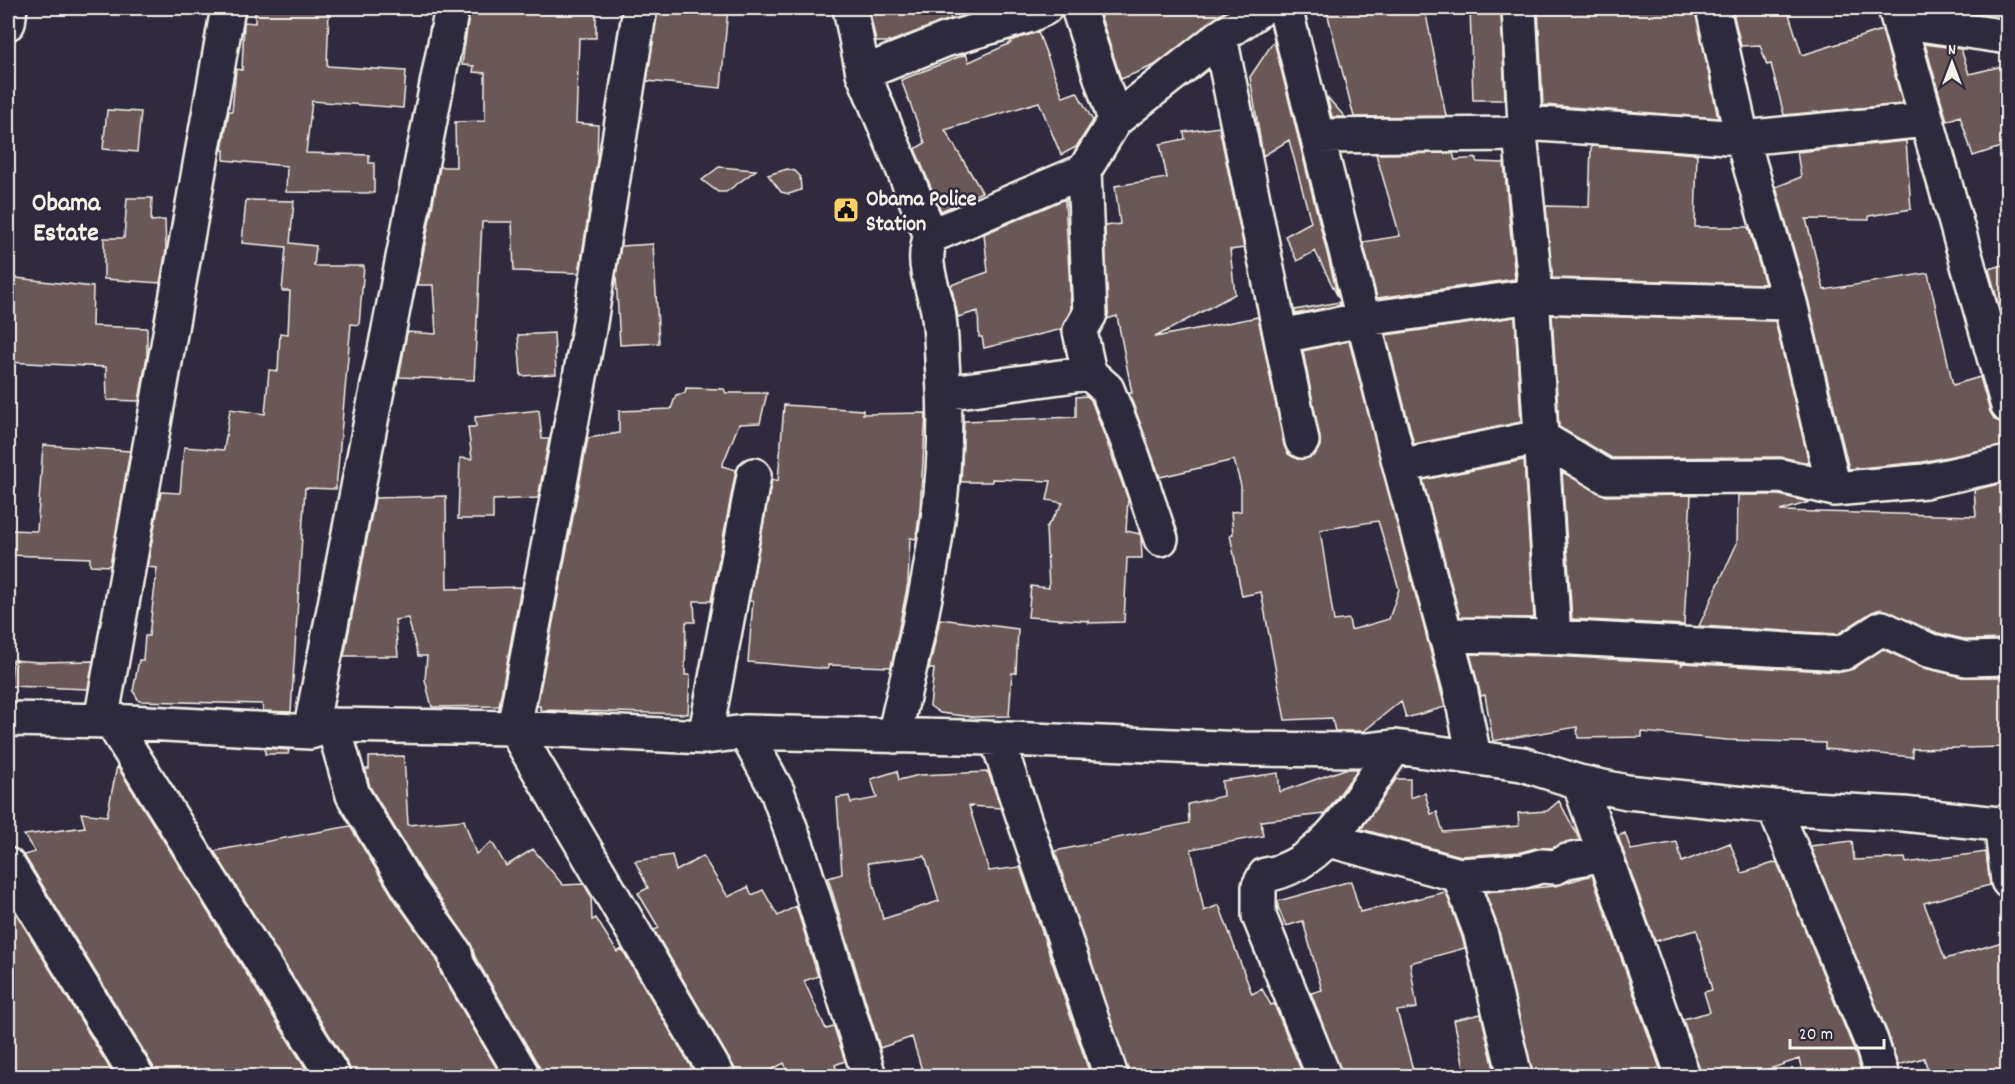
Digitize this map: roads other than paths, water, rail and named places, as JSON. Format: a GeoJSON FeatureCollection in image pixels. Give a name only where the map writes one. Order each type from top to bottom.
{"type":"FeatureCollection","features":[{"type":"Feature","properties":{"kind":"street"},"geometry":{"type":"LineString","coordinates":[[8,23],[10,8]]}},
{"type":"Feature","properties":{"kind":"street"},"geometry":{"type":"LineString","coordinates":[[228,8],[106,721],[333,1077]]}},
{"type":"Feature","properties":{"kind":"street"},"geometry":{"type":"LineString","coordinates":[[452,8],[322,729],[353,795],[410,889],[455,953],[457,964],[523,1077]]}},
{"type":"Feature","properties":{"kind":"street"},"geometry":{"type":"LineString","coordinates":[[640,8],[589,329],[514,728],[718,1077]]}},
{"type":"Feature","properties":{"kind":"street"},"geometry":{"type":"LineString","coordinates":[[850,8],[862,73],[931,236],[925,252],[931,289],[937,306],[944,393],[935,544],[894,736]]}},
{"type":"Feature","properties":{"kind":"street"},"geometry":{"type":"LineString","coordinates":[[862,73],[945,40],[1028,16],[1045,8]]}},
{"type":"Feature","properties":{"kind":"street"},"geometry":{"type":"LineString","coordinates":[[1077,8],[1115,120]]}},
{"type":"Feature","properties":{"kind":"street"},"geometry":{"type":"LineString","coordinates":[[1161,538],[1130,445],[1107,389],[1089,373],[1080,331],[1090,314],[1084,171],[1115,120],[1220,37],[1262,8]]}},
{"type":"Feature","properties":{"kind":"street"},"geometry":{"type":"LineString","coordinates":[[1285,8],[1400,466],[1460,688],[1474,756]]}},
{"type":"Feature","properties":{"kind":"street"},"geometry":{"type":"LineString","coordinates":[[1519,8],[1522,128],[1534,273],[1533,296],[1540,437],[1554,637]]}},
{"type":"Feature","properties":{"kind":"street"},"geometry":{"type":"LineString","coordinates":[[1713,8],[1742,138],[1790,303],[1834,489]]}},
{"type":"Feature","properties":{"kind":"street"},"geometry":{"type":"LineString","coordinates":[[2007,37],[1897,14],[2007,406]]}},
{"type":"Feature","properties":{"kind":"street"},"geometry":{"type":"LineString","coordinates":[[1220,37],[1302,441]]}},
{"type":"Feature","properties":{"kind":"street"},"geometry":{"type":"LineString","coordinates":[[1318,136],[1522,128],[1742,138],[1927,120]]}},
{"type":"Feature","properties":{"kind":"street"},"geometry":{"type":"LineString","coordinates":[[931,236],[1084,171]]}},
{"type":"Feature","properties":{"kind":"street"},"geometry":{"type":"LineString","coordinates":[[1282,336],[1365,320],[1533,296],[1790,303]]}},
{"type":"Feature","properties":{"kind":"street"},"geometry":{"type":"LineString","coordinates":[[944,393],[1089,373]]}},
{"type":"Feature","properties":{"kind":"street"},"geometry":{"type":"LineString","coordinates":[[1400,466],[1540,437],[1607,477],[1781,476],[1834,489],[1925,481],[2007,463]]}},
{"type":"Feature","properties":{"kind":"street"},"geometry":{"type":"LineString","coordinates":[[705,737],[754,475]]}},
{"type":"Feature","properties":{"kind":"street"},"geometry":{"type":"LineString","coordinates":[[1445,635],[1554,637],[1843,653],[1882,628],[1928,650],[1966,659],[2007,658]]}},
{"type":"Feature","properties":{"kind":"street"},"geometry":{"type":"LineString","coordinates":[[8,719],[322,729],[514,728],[705,737],[745,732],[1244,749],[1368,750],[1395,747],[1474,756],[1550,771],[1580,782],[1628,792],[1774,807],[1903,814],[2004,824],[2007,881]]}},
{"type":"Feature","properties":{"kind":"street"},"geometry":{"type":"LineString","coordinates":[[745,732],[777,791],[800,855],[869,1077]]}},
{"type":"Feature","properties":{"kind":"street"},"geometry":{"type":"LineString","coordinates":[[997,739],[1111,1077]]}},
{"type":"Feature","properties":{"kind":"street"},"geometry":{"type":"LineString","coordinates":[[1324,1077],[1259,916],[1259,886],[1265,875],[1280,873],[1329,840],[1395,747]]}},
{"type":"Feature","properties":{"kind":"street"},"geometry":{"type":"LineString","coordinates":[[1580,782],[1683,1077]]}},
{"type":"Feature","properties":{"kind":"street"},"geometry":{"type":"LineString","coordinates":[[1774,807],[1871,1041],[1882,1077]]}},
{"type":"Feature","properties":{"kind":"street"},"geometry":{"type":"LineString","coordinates":[[1329,840],[1459,875],[1524,871],[1541,866],[1556,867],[1567,861],[1605,854]]}},
{"type":"Feature","properties":{"kind":"street"},"geometry":{"type":"LineString","coordinates":[[8,865],[137,1077]]}},
{"type":"Feature","properties":{"kind":"street"},"geometry":{"type":"LineString","coordinates":[[1459,875],[1480,931],[1515,1077]]}},
{"type":"Feature","properties":{"kind":"place","name":"Obama Police Station"},"geometry":{"type":"Point","coordinates":[846,210]}},
{"type":"Feature","properties":{"kind":"district","name":"Obama Estate"},"geometry":{"type":"Point","coordinates":[66,216]}}]}
